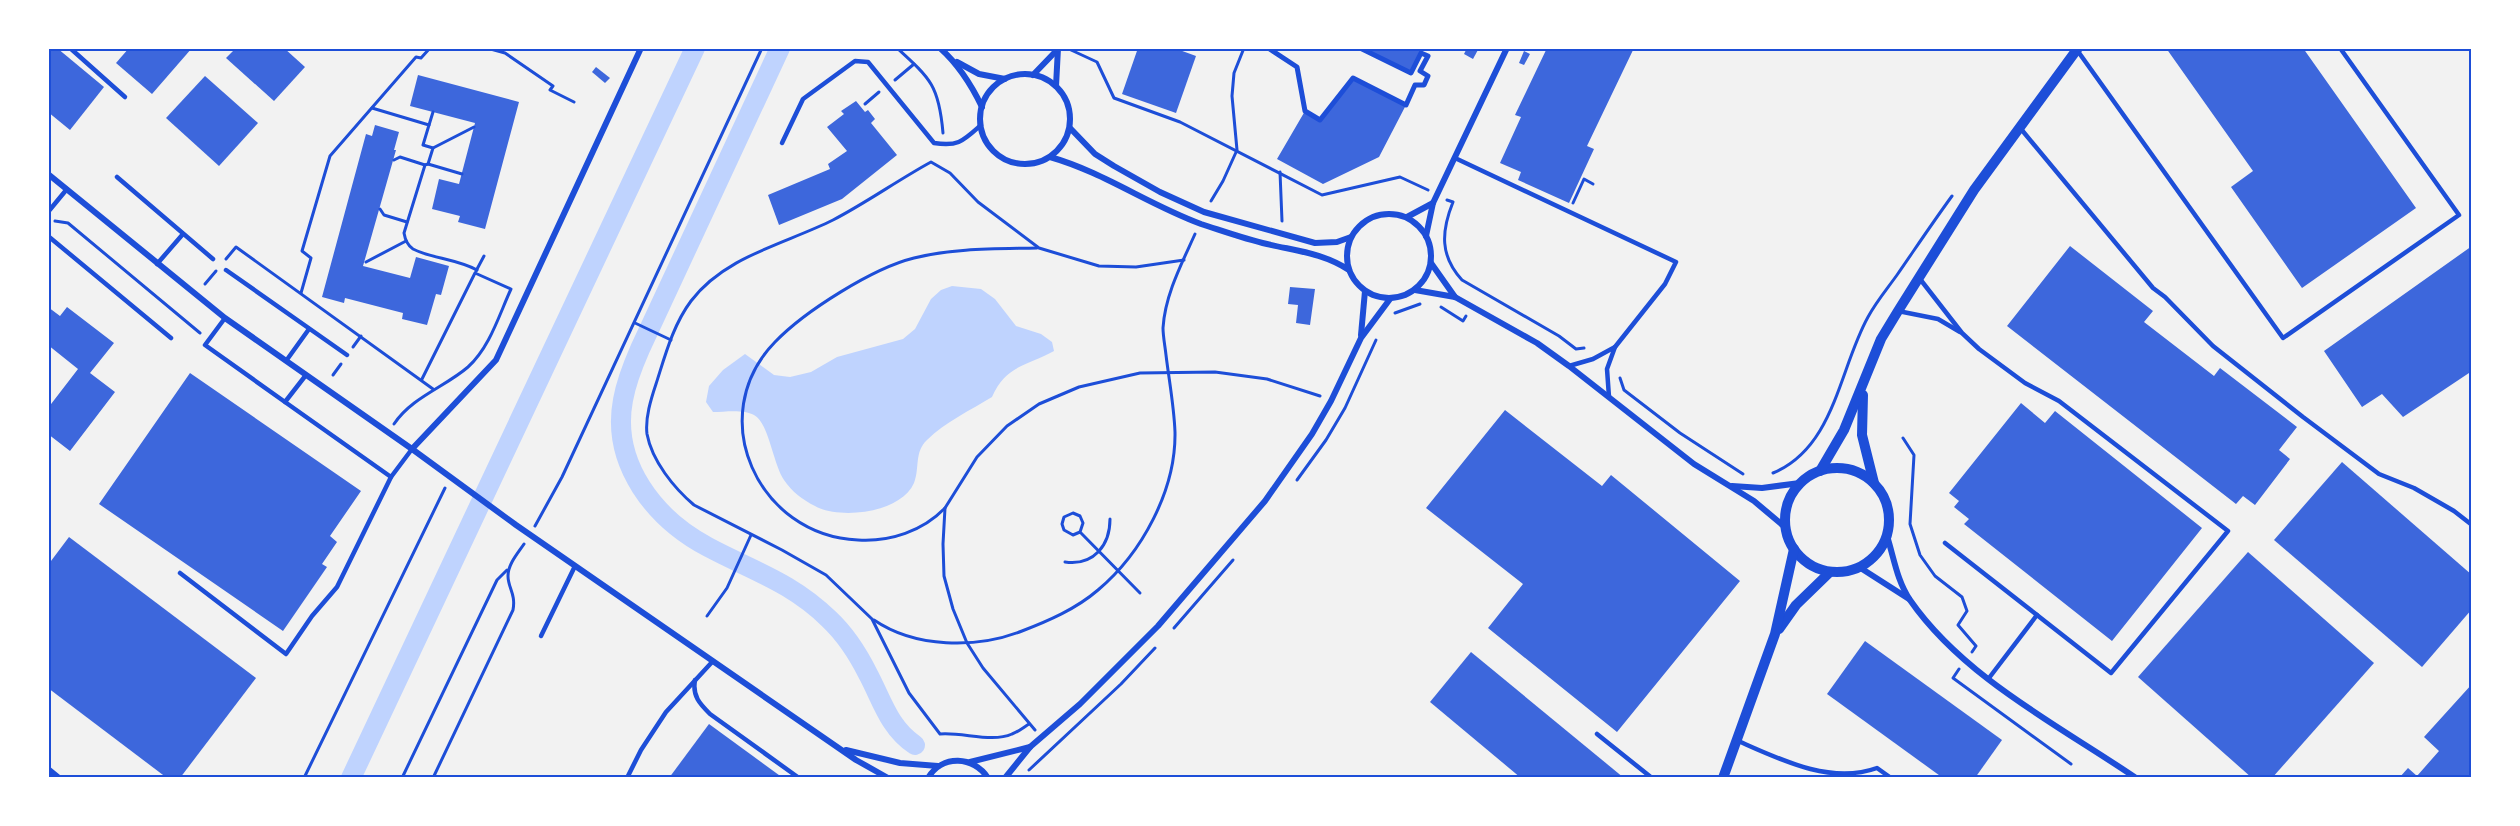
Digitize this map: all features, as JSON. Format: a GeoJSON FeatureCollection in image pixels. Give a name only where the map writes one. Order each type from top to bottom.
{"type":"FeatureCollection","features":[{"type":"Feature","properties":{"kind":"street"},"geometry":{"type":"LineString","coordinates":[[412,449],[496,360],[641,48]]}},
{"type":"Feature","properties":{"kind":"street"},"geometry":{"type":"LineString","coordinates":[[940,48],[954,60],[979,74],[1005,80]]}},
{"type":"Feature","properties":{"kind":"street"},"geometry":{"type":"LineString","coordinates":[[1268,48],[1297,67],[1305,111],[1320,120],[1353,78],[1406,105],[1415,85],[1425,85],[1428,76],[1420,71],[1428,56],[1421,53],[1412,73],[1360,48]]}},
{"type":"Feature","properties":{"kind":"street"},"geometry":{"type":"LineString","coordinates":[[1426,236],[1433,203],[1507,48]]}},
{"type":"Feature","properties":{"kind":"street"},"geometry":{"type":"LineString","coordinates":[[1033,75],[1058,49]]}},
{"type":"Feature","properties":{"kind":"street"},"geometry":{"type":"LineString","coordinates":[[1056,86],[1058,49]]}},
{"type":"Feature","properties":{"kind":"street"},"geometry":{"type":"LineString","coordinates":[[1820,471],[1844,430],[1881,339],[1918,278],[2018,127],[2078,49]]}},
{"type":"Feature","properties":{"kind":"street"},"geometry":{"type":"LineString","coordinates":[[954,60],[972,85],[982,107],[981,125],[989,146],[1006,160],[1029,164],[1050,157],[1066,140],[1070,128],[1070,113],[1065,98],[1056,86],[1033,75],[1019,75],[995,86],[982,107]]}},
{"type":"Feature","properties":{"kind":"street"},"geometry":{"type":"LineString","coordinates":[[1070,128],[1095,154],[1160,192],[1204,212],[1281,235],[1325,243],[1352,237]]}},
{"type":"Feature","properties":{"kind":"street"},"geometry":{"type":"LineString","coordinates":[[1050,157],[1080,166],[1152,204],[1179,215],[1256,241],[1321,255],[1333,259],[1349,270]]}},
{"type":"Feature","properties":{"kind":"street"},"geometry":{"type":"LineString","coordinates":[[48,174],[225,318],[575,566],[856,760],[888,778]]}},
{"type":"Feature","properties":{"kind":"street"},"geometry":{"type":"LineString","coordinates":[[1407,217],[1433,203]]}},
{"type":"Feature","properties":{"kind":"street"},"geometry":{"type":"LineString","coordinates":[[1383,214],[1407,217],[1418,225],[1426,236],[1432,253],[1428,273],[1415,290],[1407,295],[1390,299],[1373,295],[1356,283],[1349,270],[1348,249],[1352,237],[1359,227],[1383,214]]}},
{"type":"Feature","properties":{"kind":"street"},"geometry":{"type":"LineString","coordinates":[[1431,263],[1455,297]]}},
{"type":"Feature","properties":{"kind":"street"},"geometry":{"type":"LineString","coordinates":[[1415,290],[1455,297],[1537,343],[1694,464],[1754,501],[1786,528]]}},
{"type":"Feature","properties":{"kind":"street"},"geometry":{"type":"LineString","coordinates":[[1361,338],[1365,291]]}},
{"type":"Feature","properties":{"kind":"street"},"geometry":{"type":"LineString","coordinates":[[1005,778],[1030,747],[1080,704],[1158,626],[1265,501],[1321,417],[1361,338],[1390,299]]}},
{"type":"Feature","properties":{"kind":"street"},"geometry":{"type":"LineString","coordinates":[[1864,382],[1861,410],[1862,435],[1874,483]]}},
{"type":"Feature","properties":{"kind":"street"},"geometry":{"type":"LineString","coordinates":[[1730,486],[1762,488],[1800,483],[1820,471],[1834,468],[1849,469],[1862,474],[1874,483],[1883,495],[1888,508],[1887,536],[1871,560],[1845,572],[1830,572],[1803,560],[1794,549],[1786,528],[1786,512],[1791,496],[1800,483]]}},
{"type":"Feature","properties":{"kind":"street"},"geometry":{"type":"LineString","coordinates":[[1887,536],[1897,573],[1910,600],[1950,647],[1989,678],[2136,778]]}},
{"type":"Feature","properties":{"kind":"street"},"geometry":{"type":"LineString","coordinates":[[1723,778],[1775,634],[1794,549]]}},
{"type":"Feature","properties":{"kind":"street"},"geometry":{"type":"LineString","coordinates":[[1859,567],[1910,600]]}},
{"type":"Feature","properties":{"kind":"street"},"geometry":{"type":"LineString","coordinates":[[1775,634],[1796,605],[1830,572]]}},
{"type":"Feature","properties":{"kind":"street"},"geometry":{"type":"LineString","coordinates":[[837,746],[878,759],[938,766],[954,761],[970,762],[1030,747]]}},
{"type":"Feature","properties":{"kind":"street"},"geometry":{"type":"LineString","coordinates":[[970,762],[988,778]]}},
{"type":"Feature","properties":{"kind":"street"},"geometry":{"type":"LineString","coordinates":[[928,778],[938,766]]}},
{"type":"Feature","properties":{"kind":"street"},"geometry":{"type":"LineString","coordinates":[[48,769],[59,778]]}},
{"type":"Feature","properties":{"kind":"lane"},"geometry":{"type":"LineString","coordinates":[[70,48],[125,97]]}},
{"type":"Feature","properties":{"kind":"lane"},"geometry":{"type":"LineString","coordinates":[[2078,49],[2283,338],[2459,215],[2340,48]]}},
{"type":"Feature","properties":{"kind":"lane"},"geometry":{"type":"LineString","coordinates":[[782,143],[803,99],[855,61],[862,60],[868,62],[934,142],[948,145],[961,142],[981,125]]}},
{"type":"Feature","properties":{"kind":"lane"},"geometry":{"type":"LineString","coordinates":[[2018,127],[2153,288],[2165,297],[2213,346],[2379,474],[2414,488],[2454,511],[2472,525]]}},
{"type":"Feature","properties":{"kind":"lane"},"geometry":{"type":"LineString","coordinates":[[1455,158],[1676,262],[1665,284],[1615,347],[1607,369],[1610,397]]}},
{"type":"Feature","properties":{"kind":"lane"},"geometry":{"type":"LineString","coordinates":[[117,177],[213,259]]}},
{"type":"Feature","properties":{"kind":"lane"},"geometry":{"type":"LineString","coordinates":[[48,212],[67,189]]}},
{"type":"Feature","properties":{"kind":"lane"},"geometry":{"type":"LineString","coordinates":[[157,264],[183,234]]}},
{"type":"Feature","properties":{"kind":"lane"},"geometry":{"type":"LineString","coordinates":[[48,236],[171,338]]}},
{"type":"Feature","properties":{"kind":"lane"},"geometry":{"type":"LineString","coordinates":[[226,270],[347,355]]}},
{"type":"Feature","properties":{"kind":"lane"},"geometry":{"type":"LineString","coordinates":[[1918,278],[1962,333],[1979,349],[2025,382],[2059,401],[2228,531],[2111,674],[1945,543]]}},
{"type":"Feature","properties":{"kind":"lane"},"geometry":{"type":"LineString","coordinates":[[1898,311],[1938,319],[1962,333]]}},
{"type":"Feature","properties":{"kind":"lane"},"geometry":{"type":"LineString","coordinates":[[225,318],[205,345],[391,477]]}},
{"type":"Feature","properties":{"kind":"lane"},"geometry":{"type":"LineString","coordinates":[[286,361],[309,329]]}},
{"type":"Feature","properties":{"kind":"lane"},"geometry":{"type":"LineString","coordinates":[[1569,366],[1593,359],[1615,347]]}},
{"type":"Feature","properties":{"kind":"lane"},"geometry":{"type":"LineString","coordinates":[[285,402],[306,375]]}},
{"type":"Feature","properties":{"kind":"lane"},"geometry":{"type":"LineString","coordinates":[[180,573],[286,654],[312,616],[337,587],[391,477],[412,449]]}},
{"type":"Feature","properties":{"kind":"lane"},"geometry":{"type":"LineString","coordinates":[[541,636],[575,566]]}},
{"type":"Feature","properties":{"kind":"lane"},"geometry":{"type":"LineString","coordinates":[[1989,678],[2037,615]]}},
{"type":"Feature","properties":{"kind":"lane"},"geometry":{"type":"LineString","coordinates":[[627,778],[641,750],[666,712],[713,661]]}},
{"type":"Feature","properties":{"kind":"lane"},"geometry":{"type":"LineString","coordinates":[[695,680],[695,695],[699,703],[710,714],[799,778]]}},
{"type":"Feature","properties":{"kind":"lane"},"geometry":{"type":"LineString","coordinates":[[1597,734],[1652,778]]}},
{"type":"Feature","properties":{"kind":"lane"},"geometry":{"type":"LineString","coordinates":[[1736,740],[1789,763],[1838,774],[1861,774],[1877,768],[1891,778]]}},
{"type":"Feature","properties":{"kind":"path"},"geometry":{"type":"LineString","coordinates":[[301,293],[311,258],[302,251],[330,156],[416,57],[421,58],[430,48]]}},
{"type":"Feature","properties":{"kind":"path"},"geometry":{"type":"LineString","coordinates":[[487,48],[505,53],[553,86],[550,90],[574,102]]}},
{"type":"Feature","properties":{"kind":"path"},"geometry":{"type":"LineString","coordinates":[[535,526],[562,477],[762,48]]}},
{"type":"Feature","properties":{"kind":"path"},"geometry":{"type":"LineString","coordinates":[[897,48],[929,78],[941,105],[944,134],[931,162],[834,220],[747,257],[727,270],[692,300],[671,340],[653,393],[647,433],[652,448],[682,495],[694,505],[826,575],[872,619],[889,630],[918,639],[967,643],[1011,636],[1050,621],[1088,597],[1117,571],[1137,546],[1159,506],[1169,477],[1175,433],[1163,328],[1170,290],[1196,230]]}},
{"type":"Feature","properties":{"kind":"path"},"geometry":{"type":"LineString","coordinates":[[1207,206],[1223,182],[1237,150],[1232,96],[1234,73],[1244,48]]}},
{"type":"Feature","properties":{"kind":"path"},"geometry":{"type":"LineString","coordinates":[[1069,49],[1097,62],[1114,98],[1180,122],[1322,195],[1400,177],[1429,191]]}},
{"type":"Feature","properties":{"kind":"path"},"geometry":{"type":"LineString","coordinates":[[893,81],[914,64]]}},
{"type":"Feature","properties":{"kind":"path"},"geometry":{"type":"LineString","coordinates":[[865,104],[880,91]]}},
{"type":"Feature","properties":{"kind":"path"},"geometry":{"type":"LineString","coordinates":[[372,108],[429,125]]}},
{"type":"Feature","properties":{"kind":"path"},"geometry":{"type":"LineString","coordinates":[[432,148],[423,145],[433,112]]}},
{"type":"Feature","properties":{"kind":"path"},"geometry":{"type":"LineString","coordinates":[[388,433],[402,414],[433,389],[467,368],[479,355],[511,289],[463,263],[413,249],[406,241],[404,233],[432,148],[474,127]]}},
{"type":"Feature","properties":{"kind":"path"},"geometry":{"type":"LineString","coordinates":[[394,160],[400,157],[462,174]]}},
{"type":"Feature","properties":{"kind":"path"},"geometry":{"type":"LineString","coordinates":[[931,162],[950,172],[978,202],[1039,248]]}},
{"type":"Feature","properties":{"kind":"path"},"geometry":{"type":"LineString","coordinates":[[1280,172],[1281,235]]}},
{"type":"Feature","properties":{"kind":"path"},"geometry":{"type":"LineString","coordinates":[[1572,204],[1584,179],[1593,184]]}},
{"type":"Feature","properties":{"kind":"path"},"geometry":{"type":"LineString","coordinates":[[1770,474],[1792,462],[1818,434],[1829,415],[1852,351],[1869,315],[1953,194]]}},
{"type":"Feature","properties":{"kind":"path"},"geometry":{"type":"LineString","coordinates":[[1448,200],[1453,202],[1443,233],[1444,252],[1453,270],[1462,280],[1535,322],[1576,349],[1589,347]]}},
{"type":"Feature","properties":{"kind":"path"},"geometry":{"type":"LineString","coordinates":[[380,209],[384,215],[407,222]]}},
{"type":"Feature","properties":{"kind":"path"},"geometry":{"type":"LineString","coordinates":[[52,218],[57,223],[68,223],[209,340]]}},
{"type":"Feature","properties":{"kind":"path"},"geometry":{"type":"LineString","coordinates":[[366,262],[406,241]]}},
{"type":"Feature","properties":{"kind":"path"},"geometry":{"type":"LineString","coordinates":[[224,262],[236,247],[433,389]]}},
{"type":"Feature","properties":{"kind":"path"},"geometry":{"type":"LineString","coordinates":[[1184,260],[1136,267],[1099,266],[1039,248],[973,250],[915,258],[833,297],[777,340],[756,366],[744,393],[742,436],[752,470],[766,492],[784,512],[812,530],[845,540],[874,541],[914,531],[945,508],[977,457],[1007,426],[1040,404],[1079,387],[1140,373],[1215,372],[1268,379],[1322,397]]}},
{"type":"Feature","properties":{"kind":"path"},"geometry":{"type":"LineString","coordinates":[[422,379],[484,256]]}},
{"type":"Feature","properties":{"kind":"path"},"geometry":{"type":"LineString","coordinates":[[205,284],[217,269]]}},
{"type":"Feature","properties":{"kind":"path"},"geometry":{"type":"LineString","coordinates":[[635,323],[671,340]]}},
{"type":"Feature","properties":{"kind":"path"},"geometry":{"type":"LineString","coordinates":[[1618,374],[1624,390],[1713,456],[1745,475]]}},
{"type":"Feature","properties":{"kind":"path"},"geometry":{"type":"LineString","coordinates":[[1903,438],[1914,455],[1910,524],[1920,555],[1935,576],[1962,597],[1967,611],[1958,626],[1976,646],[1974,650]]}},
{"type":"Feature","properties":{"kind":"path"},"geometry":{"type":"LineString","coordinates":[[304,778],[450,478]]}},
{"type":"Feature","properties":{"kind":"path"},"geometry":{"type":"LineString","coordinates":[[872,619],[909,693],[940,735],[954,733],[993,738],[1012,735],[1029,724],[983,668],[967,643],[953,609],[944,576],[945,508]]}},
{"type":"Feature","properties":{"kind":"path"},"geometry":{"type":"LineString","coordinates":[[1073,513],[1082,519],[1083,526],[1080,532],[1073,535],[1064,530],[1062,524],[1067,515],[1073,513]]}},
{"type":"Feature","properties":{"kind":"path"},"geometry":{"type":"LineString","coordinates":[[1065,562],[1086,561],[1099,552],[1108,540],[1110,519]]}},
{"type":"Feature","properties":{"kind":"path"},"geometry":{"type":"LineString","coordinates":[[1080,532],[1140,593]]}},
{"type":"Feature","properties":{"kind":"path"},"geometry":{"type":"LineString","coordinates":[[707,616],[736,570],[751,535]]}},
{"type":"Feature","properties":{"kind":"path"},"geometry":{"type":"LineString","coordinates":[[433,778],[513,610],[515,600],[507,578],[509,569],[523,545]]}},
{"type":"Feature","properties":{"kind":"path"},"geometry":{"type":"LineString","coordinates":[[402,778],[496,580],[509,569]]}},
{"type":"Feature","properties":{"kind":"path"},"geometry":{"type":"LineString","coordinates":[[1959,669],[1953,678],[2071,765]]}},
{"type":"Feature","properties":{"kind":"water"},"geometry":{"type":"Polygon","coordinates":[[[952,286],[981,289],[995,299],[1016,326],[1041,334],[1052,342],[1054,351],[1011,372],[1004,378],[992,397],[950,422],[927,440],[920,450],[914,483],[897,501],[884,507],[854,513],[839,513],[815,506],[798,495],[784,480],[759,419],[745,412],[713,412],[706,402],[709,386],[723,370],[745,354],[774,375],[790,377],[811,372],[837,357],[903,339],[915,329],[931,299],[941,290],[952,286]]]}},
{"type":"Feature","properties":{"kind":"building"},"geometry":{"type":"Polygon","coordinates":[[[48,48],[57,48],[104,87],[70,130],[48,112],[48,48]]]}},
{"type":"Feature","properties":{"kind":"building"},"geometry":{"type":"Polygon","coordinates":[[[129,48],[192,48],[152,94],[116,63],[129,48]]]}},
{"type":"Feature","properties":{"kind":"building"},"geometry":{"type":"Polygon","coordinates":[[[236,48],[284,48],[305,67],[274,101],[226,58],[236,48]]]}},
{"type":"Feature","properties":{"kind":"building"},"geometry":{"type":"Polygon","coordinates":[[[1138,48],[1174,48],[1196,56],[1176,113],[1122,94],[1138,48]]]}},
{"type":"Feature","properties":{"kind":"building"},"geometry":{"type":"Polygon","coordinates":[[[1360,48],[1423,48],[1411,73],[1360,48]]]}},
{"type":"Feature","properties":{"kind":"building"},"geometry":{"type":"Polygon","coordinates":[[[1467,48],[1479,48],[1473,59],[1464,54],[1467,48]]]}},
{"type":"Feature","properties":{"kind":"building"},"geometry":{"type":"Polygon","coordinates":[[[1547,48],[1634,48],[1587,146],[1594,149],[1569,203],[1518,180],[1521,172],[1500,163],[1521,117],[1515,115],[1547,48]]]}},
{"type":"Feature","properties":{"kind":"building"},"geometry":{"type":"Polygon","coordinates":[[[2166,48],[2303,48],[2416,208],[2302,288],[2231,187],[2253,171],[2166,48]]]}},
{"type":"Feature","properties":{"kind":"building"},"geometry":{"type":"Polygon","coordinates":[[[1524,51],[1530,54],[1524,65],[1519,63],[1524,51]]]}},
{"type":"Feature","properties":{"kind":"building"},"geometry":{"type":"Polygon","coordinates":[[[596,67],[610,78],[605,83],[592,72],[596,67]]]}},
{"type":"Feature","properties":{"kind":"building"},"geometry":{"type":"Polygon","coordinates":[[[418,75],[519,102],[485,229],[458,222],[460,216],[432,209],[439,179],[459,184],[475,123],[410,106],[418,75]]]}},
{"type":"Feature","properties":{"kind":"building"},"geometry":{"type":"Polygon","coordinates":[[[205,76],[258,123],[219,166],[166,118],[205,76]]]}},
{"type":"Feature","properties":{"kind":"building"},"geometry":{"type":"Polygon","coordinates":[[[1353,78],[1406,105],[1379,157],[1323,184],[1277,159],[1305,111],[1320,120],[1353,78]]]}},
{"type":"Feature","properties":{"kind":"building"},"geometry":{"type":"Polygon","coordinates":[[[856,101],[875,119],[871,123],[897,155],[842,199],[779,225],[768,195],[830,169],[828,164],[847,151],[827,127],[844,114],[841,111],[856,101]]]}},
{"type":"Feature","properties":{"kind":"building"},"geometry":{"type":"Polygon","coordinates":[[[375,125],[399,132],[363,266],[410,278],[416,257],[449,266],[441,295],[436,294],[427,325],[402,319],[403,313],[345,298],[344,303],[322,297],[366,134],[372,136],[375,125]]]}},
{"type":"Feature","properties":{"kind":"building"},"geometry":{"type":"Polygon","coordinates":[[[2070,246],[2153,311],[2144,322],[2214,376],[2220,368],[2297,427],[2279,450],[2290,459],[2255,505],[2243,496],[2236,504],[2007,326],[2070,246]]]}},
{"type":"Feature","properties":{"kind":"building"},"geometry":{"type":"Polygon","coordinates":[[[2472,246],[2472,371],[2403,417],[2382,394],[2362,407],[2324,351],[2472,246]]]}},
{"type":"Feature","properties":{"kind":"building"},"geometry":{"type":"Polygon","coordinates":[[[1290,287],[1315,289],[1310,325],[1296,323],[1298,305],[1288,304],[1290,287]]]}},
{"type":"Feature","properties":{"kind":"building"},"geometry":{"type":"Polygon","coordinates":[[[48,307],[60,316],[67,307],[114,343],[90,373],[115,392],[70,451],[48,434],[48,408],[78,369],[48,345],[48,307]]]}},
{"type":"Feature","properties":{"kind":"building"},"geometry":{"type":"Polygon","coordinates":[[[190,373],[361,491],[330,536],[337,542],[322,564],[327,567],[283,631],[99,504],[190,373]]]}},
{"type":"Feature","properties":{"kind":"building"},"geometry":{"type":"Polygon","coordinates":[[[2021,403],[2045,423],[2055,411],[2202,528],[2112,641],[1964,524],[1969,519],[1954,507],[1959,501],[1949,493],[2021,403]]]}},
{"type":"Feature","properties":{"kind":"building"},"geometry":{"type":"Polygon","coordinates":[[[1505,410],[1602,486],[1611,475],[1740,581],[1617,732],[1488,628],[1523,584],[1426,508],[1505,410]]]}},
{"type":"Feature","properties":{"kind":"building"},"geometry":{"type":"Polygon","coordinates":[[[2342,462],[2472,575],[2472,609],[2422,667],[2274,540],[2342,462]]]}},
{"type":"Feature","properties":{"kind":"building"},"geometry":{"type":"Polygon","coordinates":[[[69,537],[256,678],[180,778],[167,778],[48,688],[48,565],[69,537]]]}},
{"type":"Feature","properties":{"kind":"building"},"geometry":{"type":"Polygon","coordinates":[[[2248,552],[2374,663],[2272,778],[2252,778],[2138,677],[2248,552]]]}},
{"type":"Feature","properties":{"kind":"building"},"geometry":{"type":"Polygon","coordinates":[[[1865,641],[2002,740],[1975,778],[1943,778],[1827,694],[1865,641]]]}},
{"type":"Feature","properties":{"kind":"building"},"geometry":{"type":"Polygon","coordinates":[[[1471,652],[1624,778],[1521,778],[1430,702],[1471,652]]]}},
{"type":"Feature","properties":{"kind":"building"},"geometry":{"type":"Polygon","coordinates":[[[2472,684],[2472,778],[2399,778],[2408,768],[2417,776],[2439,751],[2424,737],[2472,684]]]}},
{"type":"Feature","properties":{"kind":"building"},"geometry":{"type":"Polygon","coordinates":[[[709,724],[783,778],[669,778],[709,724]]]}},
{"type":"Feature","properties":{"kind":"waterway"},"geometry":{"type":"LineString","coordinates":[[351,778],[695,48]]}},
{"type":"Feature","properties":{"kind":"waterway"},"geometry":{"type":"LineString","coordinates":[[780,48],[635,361],[623,400],[621,424],[624,446],[641,487],[671,521],[708,547],[786,586],[815,606],[835,625],[860,659],[892,722],[915,745]]}}]}
